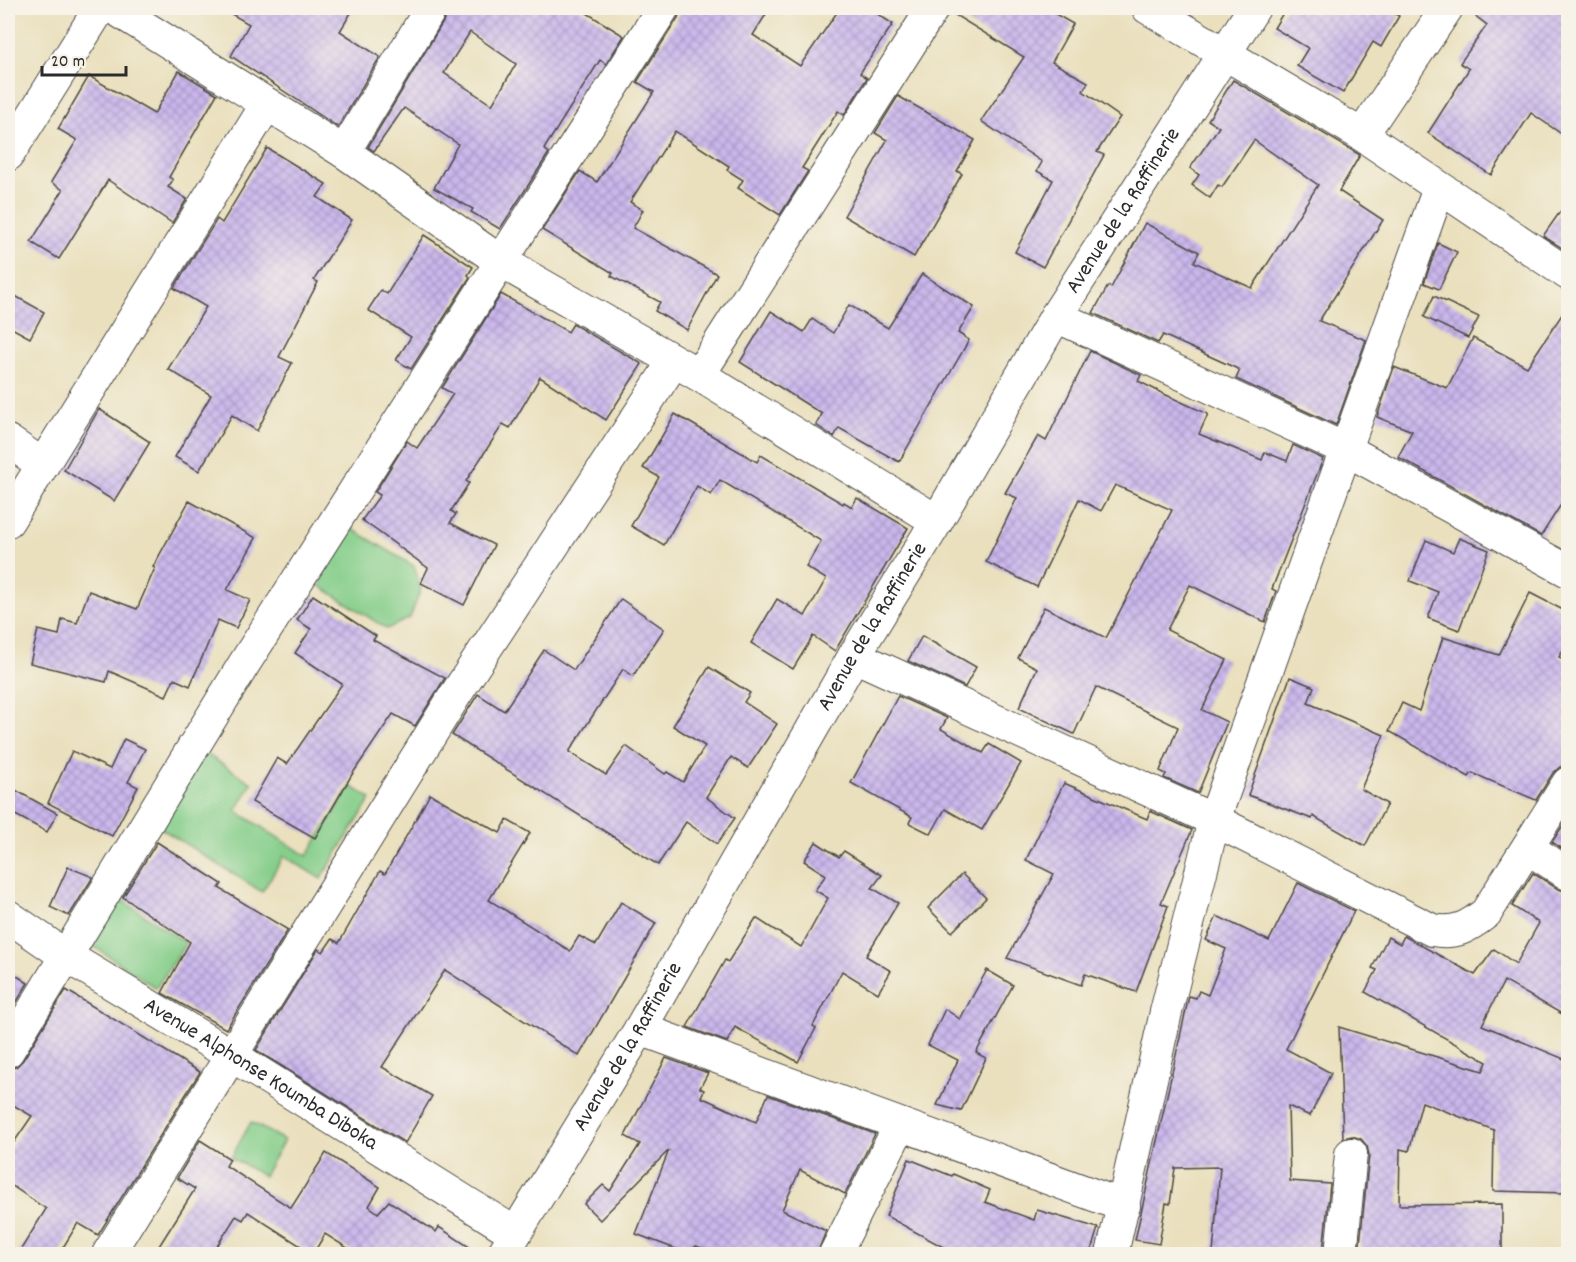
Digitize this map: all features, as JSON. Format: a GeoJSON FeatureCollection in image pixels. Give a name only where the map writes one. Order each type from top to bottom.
{"type":"FeatureCollection","features":[{"type":"Feature","properties":{"kind":"street"},"geometry":{"type":"LineString","coordinates":[[8,155],[100,8]]}},
{"type":"Feature","properties":{"kind":"street"},"geometry":{"type":"LineString","coordinates":[[114,8],[344,152],[500,261],[686,368],[938,521]]}},
{"type":"Feature","properties":{"kind":"street"},"geometry":{"type":"LineString","coordinates":[[344,152],[431,8]]}},
{"type":"Feature","properties":{"kind":"street"},"geometry":{"type":"LineString","coordinates":[[8,1051],[244,664],[663,8]]}},
{"type":"Feature","properties":{"kind":"street"},"geometry":{"type":"LineString","coordinates":[[108,1254],[454,697],[686,368],[933,8]]}},
{"type":"Feature","properties":{"kind":"street"},"geometry":{"type":"LineString","coordinates":[[1148,8],[1226,52],[1362,135],[1568,273]]}},
{"type":"Feature","properties":{"kind":"street","name":"Avenue de la Raffinerie"},"geometry":{"type":"LineString","coordinates":[[509,1244],[640,1029],[854,656],[938,521],[1056,316],[1254,8]]}},
{"type":"Feature","properties":{"kind":"street"},"geometry":{"type":"LineString","coordinates":[[1362,135],[1447,8]]}},
{"type":"Feature","properties":{"kind":"street"},"geometry":{"type":"LineString","coordinates":[[8,521],[267,104]]}},
{"type":"Feature","properties":{"kind":"street"},"geometry":{"type":"LineString","coordinates":[[1112,1254],[1166,1012],[1215,820],[1439,188]]}},
{"type":"Feature","properties":{"kind":"street"},"geometry":{"type":"LineString","coordinates":[[1056,316],[1345,449],[1569,571]]}},
{"type":"Feature","properties":{"kind":"street"},"geometry":{"type":"LineString","coordinates":[[8,441],[43,465]]}},
{"type":"Feature","properties":{"kind":"street"},"geometry":{"type":"LineString","coordinates":[[854,656],[1215,820],[1432,930],[1450,933],[1468,927],[1486,913],[1569,783]]}},
{"type":"Feature","properties":{"kind":"street"},"geometry":{"type":"LineString","coordinates":[[1528,848],[1569,874]]}},
{"type":"Feature","properties":{"kind":"street","name":"Avenue Alphonse Koumba Diboka"},"geometry":{"type":"LineString","coordinates":[[8,916],[66,956],[231,1055],[509,1244]]}},
{"type":"Feature","properties":{"kind":"street"},"geometry":{"type":"LineString","coordinates":[[640,1029],[1124,1206]]}},
{"type":"Feature","properties":{"kind":"street"},"geometry":{"type":"LineString","coordinates":[[835,1254],[900,1125]]}},
{"type":"Feature","properties":{"kind":"street"},"geometry":{"type":"LineString","coordinates":[[1341,1254],[1351,1154]]}},
{"type":"Feature","properties":{"kind":"green space"},"geometry":{"type":"Polygon","coordinates":[[[342,523],[414,566],[421,589],[410,618],[387,629],[320,586],[342,523]]]}},
{"type":"Feature","properties":{"kind":"green space"},"geometry":{"type":"Polygon","coordinates":[[[203,752],[252,783],[236,811],[307,856],[351,786],[371,799],[321,879],[284,856],[262,892],[157,826],[203,752]]]}},
{"type":"Feature","properties":{"kind":"green space"},"geometry":{"type":"Polygon","coordinates":[[[116,896],[186,943],[156,988],[86,941],[116,896]]]}},
{"type":"Feature","properties":{"kind":"green space"},"geometry":{"type":"Polygon","coordinates":[[[251,1122],[284,1140],[264,1176],[231,1158],[251,1122]]]}},
{"type":"Feature","properties":{"kind":"building"},"geometry":{"type":"Polygon","coordinates":[[[221,8],[354,8],[340,31],[380,57],[338,127],[231,56],[249,24],[221,8]]]}},
{"type":"Feature","properties":{"kind":"building"},"geometry":{"type":"Polygon","coordinates":[[[449,8],[579,8],[624,36],[606,64],[600,60],[544,149],[549,153],[500,229],[471,212],[473,209],[434,188],[458,144],[404,108],[374,151],[368,147],[446,17],[449,8]],[[470,32],[444,73],[492,105],[516,64],[470,32]]]}},
{"type":"Feature","properties":{"kind":"building"},"geometry":{"type":"Polygon","coordinates":[[[681,8],[770,8],[753,35],[800,66],[840,8],[868,8],[893,24],[860,73],[867,78],[844,115],[838,111],[802,168],[808,171],[780,215],[738,188],[743,180],[727,170],[729,166],[675,131],[630,202],[643,210],[633,228],[717,274],[687,330],[655,311],[660,302],[611,276],[613,273],[542,230],[580,171],[597,182],[654,92],[637,82],[678,18],[681,8]]]}},
{"type":"Feature","properties":{"kind":"building"},"geometry":{"type":"Polygon","coordinates":[[[951,8],[1045,8],[1073,24],[1052,62],[1088,82],[1083,91],[1120,117],[1097,152],[1104,155],[1043,267],[1015,252],[1053,180],[1037,171],[1042,162],[981,121],[1024,57],[950,12],[951,8]]]}},
{"type":"Feature","properties":{"kind":"building"},"geometry":{"type":"Polygon","coordinates":[[[1286,8],[1384,8],[1399,16],[1381,47],[1373,42],[1343,93],[1297,66],[1308,48],[1274,28],[1286,8]]]}},
{"type":"Feature","properties":{"kind":"building"},"geometry":{"type":"Polygon","coordinates":[[[1465,8],[1569,8],[1569,139],[1531,113],[1491,175],[1428,133],[1469,69],[1460,63],[1487,25],[1465,8]]]}},
{"type":"Feature","properties":{"kind":"building"},"geometry":{"type":"Polygon","coordinates":[[[179,71],[217,94],[169,177],[173,180],[168,187],[187,199],[172,223],[108,180],[59,259],[31,242],[63,190],[51,182],[77,140],[58,129],[89,76],[154,114],[179,71]]]}},
{"type":"Feature","properties":{"kind":"building"},"geometry":{"type":"Polygon","coordinates":[[[1233,80],[1360,155],[1339,191],[1383,220],[1319,321],[1366,340],[1336,425],[1236,379],[1240,370],[1163,335],[1158,343],[1093,313],[1108,286],[1111,288],[1145,223],[1199,252],[1194,262],[1252,288],[1318,185],[1254,140],[1222,187],[1218,185],[1210,198],[1192,185],[1199,175],[1190,168],[1219,127],[1208,120],[1233,80]]]}},
{"type":"Feature","properties":{"kind":"building"},"geometry":{"type":"Polygon","coordinates":[[[898,96],[975,140],[957,171],[962,174],[914,257],[844,216],[887,140],[875,133],[898,96]]]}},
{"type":"Feature","properties":{"kind":"building"},"geometry":{"type":"Polygon","coordinates":[[[267,148],[326,184],[317,197],[352,220],[314,280],[318,282],[279,357],[292,363],[257,431],[232,415],[199,471],[175,457],[211,395],[168,369],[206,307],[174,288],[217,219],[222,223],[267,148]]]}},
{"type":"Feature","properties":{"kind":"building"},"geometry":{"type":"Polygon","coordinates":[[[1569,199],[1569,244],[1565,250],[1543,236],[1569,199]]]}},
{"type":"Feature","properties":{"kind":"building"},"geometry":{"type":"Polygon","coordinates":[[[424,235],[473,267],[468,275],[470,277],[411,369],[396,360],[411,337],[368,310],[381,290],[387,294],[424,235]]]}},
{"type":"Feature","properties":{"kind":"building"},"geometry":{"type":"Polygon","coordinates":[[[1438,243],[1457,252],[1439,289],[1424,283],[1438,243]]]}},
{"type":"Feature","properties":{"kind":"building"},"geometry":{"type":"Polygon","coordinates":[[[922,274],[974,307],[958,333],[969,340],[899,462],[839,428],[834,437],[816,425],[822,414],[740,362],[771,311],[804,332],[812,319],[833,333],[849,305],[888,328],[922,274]]]}},
{"type":"Feature","properties":{"kind":"building"},"geometry":{"type":"Polygon","coordinates":[[[8,292],[44,312],[30,338],[8,326],[8,292]]]}},
{"type":"Feature","properties":{"kind":"building"},"geometry":{"type":"Polygon","coordinates":[[[501,294],[568,332],[573,324],[642,364],[606,420],[540,377],[510,428],[503,424],[466,481],[469,483],[451,511],[456,514],[450,523],[494,545],[464,605],[421,583],[428,568],[362,520],[380,495],[375,492],[407,441],[417,448],[453,394],[442,388],[501,294]]]}},
{"type":"Feature","properties":{"kind":"building"},"geometry":{"type":"Polygon","coordinates":[[[1434,296],[1479,317],[1468,338],[1424,317],[1434,296]]]}},
{"type":"Feature","properties":{"kind":"building"},"geometry":{"type":"Polygon","coordinates":[[[1569,304],[1569,492],[1541,536],[1398,457],[1412,431],[1377,417],[1394,367],[1447,388],[1473,338],[1527,367],[1569,304]]]}},
{"type":"Feature","properties":{"kind":"building"},"geometry":{"type":"Polygon","coordinates":[[[1090,351],[1141,375],[1138,381],[1208,414],[1199,434],[1262,460],[1265,452],[1287,461],[1293,445],[1323,459],[1272,589],[1276,591],[1265,622],[1190,585],[1167,630],[1227,660],[1202,710],[1227,722],[1198,793],[1164,778],[1166,774],[1160,771],[1178,727],[1096,687],[1074,734],[1019,708],[1037,668],[1018,658],[1044,607],[1106,638],[1172,510],[1115,485],[1101,511],[1079,499],[1037,587],[986,562],[1017,498],[1005,493],[1038,436],[1046,441],[1090,351]]]}},
{"type":"Feature","properties":{"kind":"building"},"geometry":{"type":"Polygon","coordinates":[[[99,409],[150,442],[114,501],[64,470],[99,409]]]}},
{"type":"Feature","properties":{"kind":"building"},"geometry":{"type":"Polygon","coordinates":[[[675,414],[757,462],[761,455],[843,504],[844,502],[852,507],[857,498],[908,528],[835,651],[813,636],[793,669],[751,643],[777,599],[805,616],[826,579],[806,567],[821,541],[720,480],[711,495],[697,486],[664,545],[631,526],[659,477],[643,468],[675,414]]]}},
{"type":"Feature","properties":{"kind":"building"},"geometry":{"type":"Polygon","coordinates":[[[189,501],[256,538],[227,590],[250,600],[236,628],[218,620],[190,686],[174,679],[166,696],[109,671],[106,682],[30,663],[38,630],[59,635],[62,619],[77,623],[89,591],[137,609],[155,568],[153,567],[189,501]]]}},
{"type":"Feature","properties":{"kind":"building"},"geometry":{"type":"Polygon","coordinates":[[[1459,538],[1489,550],[1459,630],[1428,618],[1438,592],[1410,581],[1426,540],[1453,552],[1459,538]]]}},
{"type":"Feature","properties":{"kind":"building"},"geometry":{"type":"Polygon","coordinates":[[[1530,593],[1569,613],[1569,639],[1559,657],[1569,662],[1569,765],[1560,767],[1553,773],[1536,800],[1472,773],[1469,777],[1389,731],[1402,703],[1419,711],[1443,637],[1499,655],[1530,593]]]}},
{"type":"Feature","properties":{"kind":"building"},"geometry":{"type":"Polygon","coordinates":[[[313,595],[376,636],[373,640],[445,678],[415,726],[393,714],[351,776],[315,838],[252,802],[277,758],[287,764],[342,684],[295,653],[311,629],[297,620],[313,595]]]}},
{"type":"Feature","properties":{"kind":"building"},"geometry":{"type":"Polygon","coordinates":[[[621,599],[664,629],[633,676],[623,669],[569,752],[606,775],[626,746],[665,774],[667,772],[683,782],[705,746],[673,726],[709,667],[750,693],[744,702],[777,724],[748,768],[731,757],[706,797],[735,818],[717,844],[686,822],[658,865],[452,735],[478,694],[504,711],[544,650],[574,670],[621,599]]]}},
{"type":"Feature","properties":{"kind":"building"},"geometry":{"type":"Polygon","coordinates":[[[922,636],[976,667],[965,687],[908,661],[922,636]]]}},
{"type":"Feature","properties":{"kind":"building"},"geometry":{"type":"Polygon","coordinates":[[[1290,677],[1314,687],[1308,703],[1384,735],[1361,789],[1387,804],[1365,846],[1313,816],[1312,819],[1248,795],[1290,677]]]}},
{"type":"Feature","properties":{"kind":"building"},"geometry":{"type":"Polygon","coordinates":[[[898,696],[947,718],[941,729],[983,753],[989,744],[1021,763],[982,830],[945,809],[931,834],[909,823],[912,817],[851,783],[898,696]]]}},
{"type":"Feature","properties":{"kind":"building"},"geometry":{"type":"Polygon","coordinates":[[[124,739],[145,749],[128,782],[138,787],[112,836],[48,803],[72,751],[110,769],[124,739]]]}},
{"type":"Feature","properties":{"kind":"building"},"geometry":{"type":"Polygon","coordinates":[[[1064,783],[1147,819],[1150,811],[1192,830],[1161,903],[1168,906],[1136,992],[1085,974],[1081,985],[1007,958],[1054,874],[1026,860],[1064,783]]]}},
{"type":"Feature","properties":{"kind":"building"},"geometry":{"type":"Polygon","coordinates":[[[8,786],[57,813],[47,832],[8,811],[8,786]]]}},
{"type":"Feature","properties":{"kind":"building"},"geometry":{"type":"Polygon","coordinates":[[[430,794],[500,833],[507,820],[530,833],[489,900],[570,951],[579,936],[596,945],[621,902],[656,923],[579,1056],[445,970],[382,1067],[432,1096],[405,1143],[256,1050],[318,949],[323,952],[332,939],[339,943],[380,871],[385,874],[430,794]]]}},
{"type":"Feature","properties":{"kind":"building"},"geometry":{"type":"Polygon","coordinates":[[[1569,816],[1569,853],[1552,842],[1569,816]]]}},
{"type":"Feature","properties":{"kind":"building"},"geometry":{"type":"Polygon","coordinates":[[[157,842],[222,884],[219,888],[288,930],[226,1029],[162,993],[190,942],[123,897],[157,842]]]}},
{"type":"Feature","properties":{"kind":"building"},"geometry":{"type":"Polygon","coordinates":[[[816,842],[839,857],[844,851],[882,875],[872,888],[898,903],[866,956],[891,971],[878,993],[842,971],[813,1026],[816,1028],[798,1062],[735,1027],[727,1042],[687,1027],[725,960],[728,962],[756,918],[801,947],[828,898],[815,890],[826,875],[804,861],[816,842]]]}},
{"type":"Feature","properties":{"kind":"building"},"geometry":{"type":"Polygon","coordinates":[[[68,867],[93,877],[69,916],[50,907],[68,867]]]}},
{"type":"Feature","properties":{"kind":"building"},"geometry":{"type":"Polygon","coordinates":[[[1533,873],[1558,889],[1569,892],[1569,1018],[1504,981],[1482,1025],[1569,1061],[1569,1193],[1493,1191],[1494,1130],[1422,1102],[1409,1151],[1400,1149],[1399,1205],[1502,1204],[1502,1254],[1359,1254],[1369,1155],[1367,1146],[1361,1139],[1352,1136],[1343,1138],[1339,1027],[1483,1071],[1487,1062],[1365,992],[1377,970],[1372,968],[1388,937],[1400,944],[1404,936],[1475,975],[1494,949],[1516,964],[1539,923],[1512,906],[1533,873]]]}},
{"type":"Feature","properties":{"kind":"building"},"geometry":{"type":"Polygon","coordinates":[[[962,874],[986,898],[952,932],[928,908],[962,874]]]}},
{"type":"Feature","properties":{"kind":"building"},"geometry":{"type":"Polygon","coordinates":[[[1298,883],[1354,911],[1286,1049],[1331,1073],[1310,1116],[1288,1106],[1290,1181],[1330,1184],[1323,1251],[1303,1250],[1302,1254],[1213,1254],[1220,1167],[1175,1168],[1170,1204],[1166,1203],[1159,1244],[1135,1240],[1189,996],[1196,998],[1199,991],[1208,995],[1226,949],[1206,940],[1217,916],[1269,941],[1298,883]]]}},
{"type":"Feature","properties":{"kind":"building"},"geometry":{"type":"Polygon","coordinates":[[[8,970],[28,983],[16,1003],[8,997],[8,970]]]}},
{"type":"Feature","properties":{"kind":"building"},"geometry":{"type":"Polygon","coordinates":[[[987,970],[1013,985],[976,1053],[986,1058],[961,1111],[937,1105],[958,1060],[928,1045],[945,1009],[960,1019],[987,970]]]}},
{"type":"Feature","properties":{"kind":"building"},"geometry":{"type":"Polygon","coordinates":[[[66,990],[200,1072],[98,1235],[78,1223],[59,1254],[18,1254],[46,1209],[8,1183],[8,1151],[32,1116],[8,1102],[8,1069],[16,1067],[23,1060],[66,990]]]}},
{"type":"Feature","properties":{"kind":"building"},"geometry":{"type":"Polygon","coordinates":[[[666,1058],[708,1073],[700,1088],[704,1090],[701,1097],[756,1122],[768,1095],[875,1134],[845,1194],[800,1170],[782,1210],[826,1231],[817,1254],[718,1254],[696,1246],[689,1254],[636,1234],[669,1150],[600,1220],[584,1204],[603,1185],[610,1191],[640,1144],[625,1136],[666,1058]]]}},
{"type":"Feature","properties":{"kind":"building"},"geometry":{"type":"Polygon","coordinates":[[[200,1140],[230,1159],[226,1166],[291,1208],[326,1153],[380,1187],[369,1206],[378,1213],[389,1201],[436,1232],[439,1227],[480,1254],[357,1254],[325,1234],[313,1254],[248,1212],[243,1220],[236,1216],[212,1254],[154,1254],[195,1189],[177,1178],[200,1140]]]}},
{"type":"Feature","properties":{"kind":"building"},"geometry":{"type":"Polygon","coordinates":[[[909,1159],[990,1190],[985,1202],[1034,1220],[1037,1210],[1098,1228],[1090,1254],[956,1254],[886,1216],[909,1159]]]}}]}
